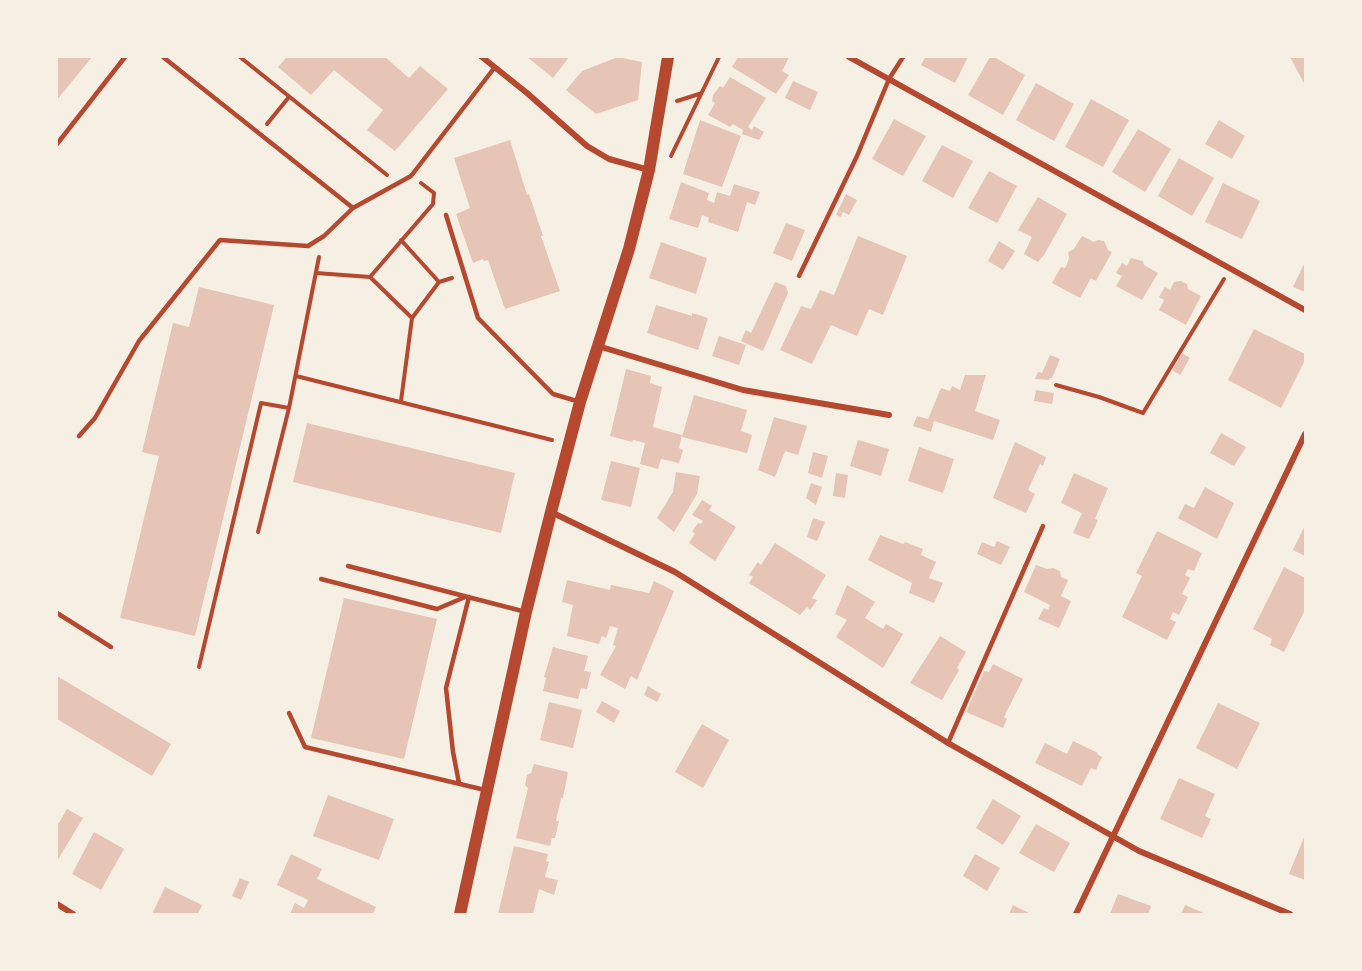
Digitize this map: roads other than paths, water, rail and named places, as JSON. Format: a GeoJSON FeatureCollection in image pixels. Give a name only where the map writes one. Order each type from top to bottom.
{"type":"FeatureCollection","features":[{"type":"Feature","properties":{"kind":"main road"},"geometry":{"type":"LineString","coordinates":[[460,914],[526,612],[551,512],[580,402],[629,249],[649,170],[668,57]]}},
{"type":"Feature","properties":{"kind":"street"},"geometry":{"type":"LineString","coordinates":[[482,57],[587,146],[609,159],[649,170]]}},
{"type":"Feature","properties":{"kind":"street"},"geometry":{"type":"LineString","coordinates":[[849,57],[1305,310]]}},
{"type":"Feature","properties":{"kind":"street"},"geometry":{"type":"LineString","coordinates":[[598,346],[743,390],[889,415]]}},
{"type":"Feature","properties":{"kind":"street"},"geometry":{"type":"LineString","coordinates":[[1076,914],[1305,434]]}},
{"type":"Feature","properties":{"kind":"street"},"geometry":{"type":"LineString","coordinates":[[551,512],[675,572],[948,743],[1139,851],[1290,914]]}},
{"type":"Feature","properties":{"kind":"street"},"geometry":{"type":"LineString","coordinates":[[57,904],[74,914]]}},
{"type":"Feature","properties":{"kind":"lane"},"geometry":{"type":"LineString","coordinates":[[57,144],[125,57]]}},
{"type":"Feature","properties":{"kind":"lane"},"geometry":{"type":"LineString","coordinates":[[163,57],[352,208]]}},
{"type":"Feature","properties":{"kind":"lane"},"geometry":{"type":"LineString","coordinates":[[799,276],[857,156],[888,79],[903,57]]}},
{"type":"Feature","properties":{"kind":"lane"},"geometry":{"type":"LineString","coordinates":[[79,436],[94,418],[139,341],[220,240],[308,246],[324,236],[352,208],[411,176],[495,67]]}},
{"type":"Feature","properties":{"kind":"lane"},"geometry":{"type":"LineString","coordinates":[[446,214],[478,318],[552,394],[580,402]]}},
{"type":"Feature","properties":{"kind":"lane"},"geometry":{"type":"LineString","coordinates":[[948,743],[1043,526]]}},
{"type":"Feature","properties":{"kind":"lane"},"geometry":{"type":"LineString","coordinates":[[348,566],[526,612]]}},
{"type":"Feature","properties":{"kind":"lane"},"geometry":{"type":"LineString","coordinates":[[321,579],[437,609],[467,597]]}},
{"type":"Feature","properties":{"kind":"lane"},"geometry":{"type":"LineString","coordinates":[[459,783],[446,687],[467,597]]}},
{"type":"Feature","properties":{"kind":"lane"},"geometry":{"type":"LineString","coordinates":[[57,613],[111,647]]}},
{"type":"Feature","properties":{"kind":"lane"},"geometry":{"type":"LineString","coordinates":[[289,713],[305,747],[488,791]]}}]}
